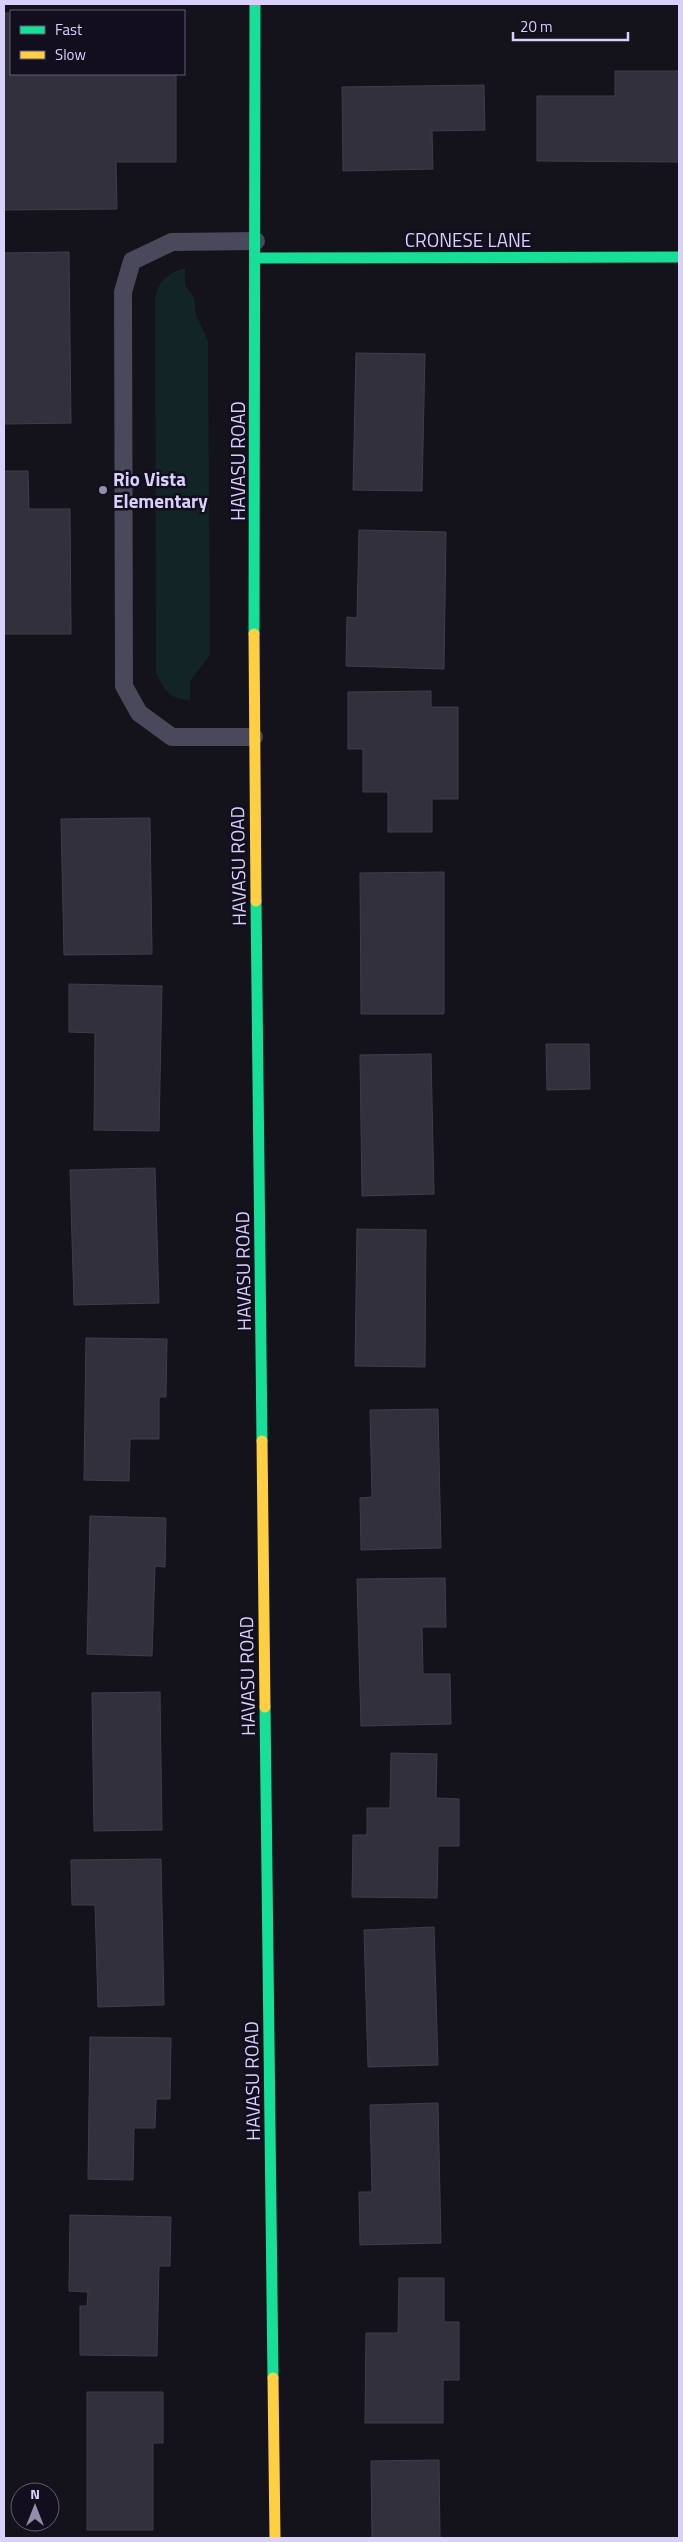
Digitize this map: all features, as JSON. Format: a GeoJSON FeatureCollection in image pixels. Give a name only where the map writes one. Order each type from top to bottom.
{"type":"FeatureCollection","features":[{"type":"Feature","properties":{"kind":"street","name":"HAVASU ROAD"},"geometry":{"type":"LineString","coordinates":[[255,4],[254,737],[275,2538]]}},
{"type":"Feature","properties":{"kind":"street","name":"CRONESE LANE"},"geometry":{"type":"LineString","coordinates":[[256,249],[679,257]]}},
{"type":"Feature","properties":{"kind":"lane"},"geometry":{"type":"LineString","coordinates":[[254,737],[172,737],[139,713],[124,686],[123,292],[132,261],[172,242],[256,249]]}},
{"type":"Feature","properties":{"kind":"shaded area"},"geometry":{"type":"Polygon","coordinates":[[[185,268],[185,285],[194,297],[196,315],[208,341],[210,655],[190,681],[190,700],[172,696],[161,684],[156,672],[155,302],[158,289],[163,280],[172,273],[185,268]]]}},
{"type":"Feature","properties":{"kind":"building"},"geometry":{"type":"Polygon","coordinates":[[[4,13],[10,13],[10,75],[176,75],[176,162],[116,162],[117,209],[4,210],[4,13]]]}},
{"type":"Feature","properties":{"kind":"building"},"geometry":{"type":"Polygon","coordinates":[[[615,71],[679,71],[679,162],[537,161],[537,96],[615,96],[615,71]]]}},
{"type":"Feature","properties":{"kind":"building"},"geometry":{"type":"Polygon","coordinates":[[[484,85],[485,130],[432,131],[433,169],[343,171],[342,87],[484,85]]]}},
{"type":"Feature","properties":{"kind":"building"},"geometry":{"type":"Polygon","coordinates":[[[69,252],[71,423],[4,424],[4,253],[69,252]]]}},
{"type":"Feature","properties":{"kind":"building"},"geometry":{"type":"Polygon","coordinates":[[[356,353],[425,354],[422,491],[353,490],[356,353]]]}},
{"type":"Feature","properties":{"kind":"building"},"geometry":{"type":"Polygon","coordinates":[[[4,471],[28,471],[29,509],[70,509],[71,634],[4,634],[4,471]]]}},
{"type":"Feature","properties":{"kind":"building"},"geometry":{"type":"Polygon","coordinates":[[[359,530],[446,532],[444,669],[346,666],[347,617],[357,618],[359,530]]]}},
{"type":"Feature","properties":{"kind":"building"},"geometry":{"type":"Polygon","coordinates":[[[431,691],[431,707],[458,707],[458,799],[432,799],[432,832],[388,832],[388,792],[363,792],[363,749],[348,749],[348,692],[431,691]]]}},
{"type":"Feature","properties":{"kind":"building"},"geometry":{"type":"Polygon","coordinates":[[[150,818],[152,954],[64,955],[61,819],[150,818]]]}},
{"type":"Feature","properties":{"kind":"building"},"geometry":{"type":"Polygon","coordinates":[[[444,872],[444,1014],[361,1014],[360,873],[444,872]]]}},
{"type":"Feature","properties":{"kind":"building"},"geometry":{"type":"Polygon","coordinates":[[[69,984],[162,986],[159,1131],[94,1130],[95,1033],[69,1032],[69,984]]]}},
{"type":"Feature","properties":{"kind":"building"},"geometry":{"type":"Polygon","coordinates":[[[546,1044],[589,1044],[590,1089],[547,1090],[546,1044]]]}},
{"type":"Feature","properties":{"kind":"building"},"geometry":{"type":"Polygon","coordinates":[[[431,1054],[434,1194],[362,1196],[360,1055],[431,1054]]]}},
{"type":"Feature","properties":{"kind":"building"},"geometry":{"type":"Polygon","coordinates":[[[155,1168],[159,1303],[74,1305],[70,1170],[155,1168]]]}},
{"type":"Feature","properties":{"kind":"building"},"geometry":{"type":"Polygon","coordinates":[[[357,1229],[426,1230],[425,1367],[355,1366],[357,1229]]]}},
{"type":"Feature","properties":{"kind":"building"},"geometry":{"type":"Polygon","coordinates":[[[86,1338],[167,1339],[166,1397],[159,1397],[159,1439],[130,1439],[129,1481],[84,1480],[86,1338]]]}},
{"type":"Feature","properties":{"kind":"building"},"geometry":{"type":"Polygon","coordinates":[[[438,1409],[441,1548],[361,1550],[360,1498],[372,1497],[370,1410],[438,1409]]]}},
{"type":"Feature","properties":{"kind":"building"},"geometry":{"type":"Polygon","coordinates":[[[90,1516],[166,1518],[165,1567],[155,1566],[152,1656],[87,1654],[90,1516]]]}},
{"type":"Feature","properties":{"kind":"building"},"geometry":{"type":"Polygon","coordinates":[[[445,1578],[446,1627],[422,1627],[423,1674],[450,1674],[451,1724],[361,1726],[357,1579],[445,1578]]]}},
{"type":"Feature","properties":{"kind":"building"},"geometry":{"type":"Polygon","coordinates":[[[160,1692],[162,1830],[94,1831],[92,1693],[160,1692]]]}},
{"type":"Feature","properties":{"kind":"building"},"geometry":{"type":"Polygon","coordinates":[[[391,1753],[437,1754],[436,1798],[459,1799],[459,1846],[438,1846],[437,1898],[352,1897],[353,1835],[367,1835],[367,1808],[390,1808],[391,1753]]]}},
{"type":"Feature","properties":{"kind":"building"},"geometry":{"type":"Polygon","coordinates":[[[161,1859],[164,2005],[98,2007],[95,1905],[72,1905],[71,1860],[161,1859]]]}},
{"type":"Feature","properties":{"kind":"building"},"geometry":{"type":"Polygon","coordinates":[[[434,1927],[438,2065],[368,2067],[364,1930],[434,1927]]]}},
{"type":"Feature","properties":{"kind":"building"},"geometry":{"type":"Polygon","coordinates":[[[90,2037],[171,2038],[170,2099],[156,2099],[155,2128],[134,2128],[133,2180],[88,2179],[90,2037]]]}},
{"type":"Feature","properties":{"kind":"building"},"geometry":{"type":"Polygon","coordinates":[[[438,2103],[441,2243],[360,2245],[359,2192],[372,2192],[370,2105],[438,2103]]]}},
{"type":"Feature","properties":{"kind":"building"},"geometry":{"type":"Polygon","coordinates":[[[70,2215],[171,2217],[170,2266],[159,2266],[157,2356],[80,2355],[80,2306],[87,2306],[88,2292],[69,2291],[70,2215]]]}},
{"type":"Feature","properties":{"kind":"building"},"geometry":{"type":"Polygon","coordinates":[[[399,2278],[444,2278],[444,2322],[459,2322],[459,2380],[443,2380],[443,2423],[365,2423],[366,2333],[398,2333],[399,2278]]]}},
{"type":"Feature","properties":{"kind":"building"},"geometry":{"type":"Polygon","coordinates":[[[87,2392],[163,2392],[163,2443],[153,2443],[153,2530],[87,2530],[87,2392]]]}},
{"type":"Feature","properties":{"kind":"building"},"geometry":{"type":"Polygon","coordinates":[[[439,2460],[440,2538],[372,2538],[371,2461],[439,2460]]]}},
{"type":"Feature","properties":{"kind":"traffic: fast"},"geometry":{"type":"LineString","coordinates":[[254,634],[255,4]]}},
{"type":"Feature","properties":{"kind":"traffic: fast"},"geometry":{"type":"LineString","coordinates":[[256,258],[679,257]]}},
{"type":"Feature","properties":{"kind":"traffic: fast"},"geometry":{"type":"LineString","coordinates":[[256,901],[262,1441]]}},
{"type":"Feature","properties":{"kind":"traffic: fast"},"geometry":{"type":"LineString","coordinates":[[265,1707],[273,2378]]}},
{"type":"Feature","properties":{"kind":"traffic: slow"},"geometry":{"type":"LineString","coordinates":[[254,634],[256,901]]}},
{"type":"Feature","properties":{"kind":"traffic: slow"},"geometry":{"type":"LineString","coordinates":[[262,1441],[265,1707]]}},
{"type":"Feature","properties":{"kind":"traffic: slow"},"geometry":{"type":"LineString","coordinates":[[273,2378],[275,2538]]}},
{"type":"Feature","properties":{"kind":"place","name":"Rio Vista Elementary"},"geometry":{"type":"Point","coordinates":[103,490]}}]}
